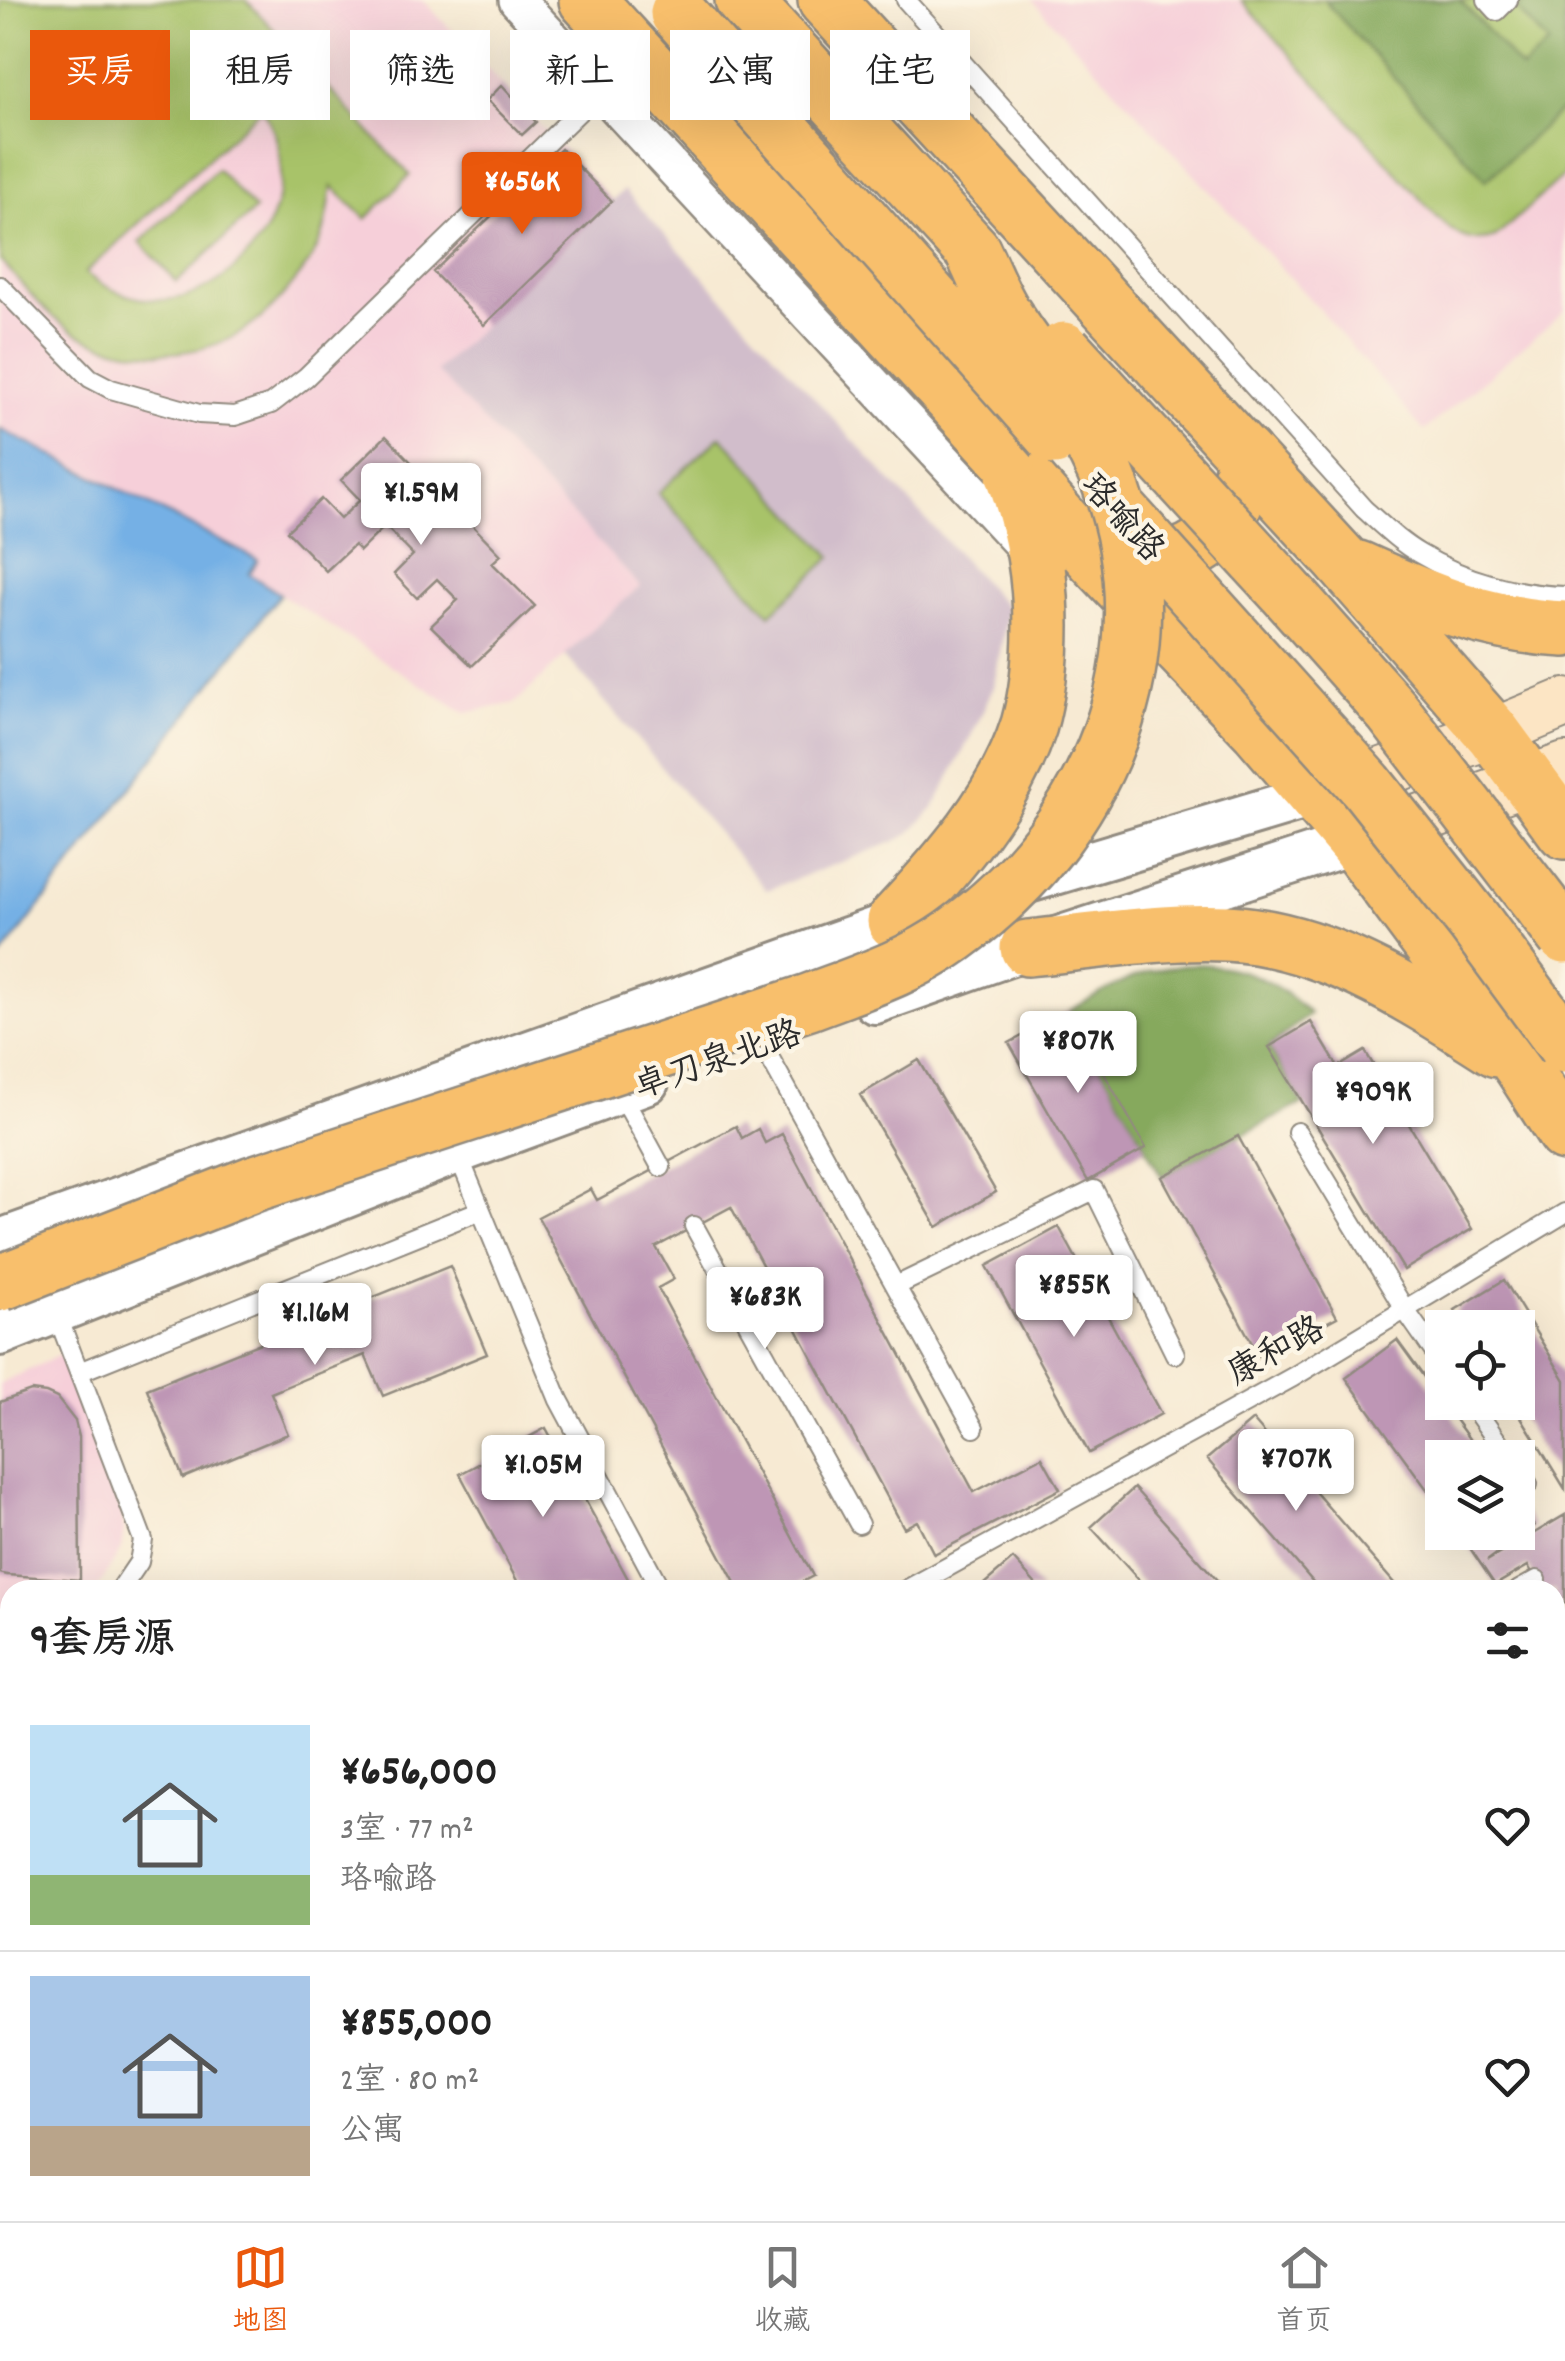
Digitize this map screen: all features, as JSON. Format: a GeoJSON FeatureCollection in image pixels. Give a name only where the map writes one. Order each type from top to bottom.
{"type":"FeatureCollection","features":[{"type":"Feature","properties":{"kind":"main road"},"geometry":{"type":"LineString","coordinates":[[588,0],[1008,458],[1095,559],[1259,730],[1543,1055],[1565,1134]]}},
{"type":"Feature","properties":{"kind":"main road","name":"珞喻路"},"geometry":{"type":"LineString","coordinates":[[743,0],[1392,711],[1565,936]]}},
{"type":"Feature","properties":{"kind":"main road"},"geometry":{"type":"LineString","coordinates":[[826,0],[1343,562],[1493,734],[1547,774],[1565,831]]}},
{"type":"Feature","properties":{"kind":"main road","name":"珞喻路"},"geometry":{"type":"LineString","coordinates":[[672,7],[1366,785],[1473,920],[1543,1055]]}},
{"type":"Feature","properties":{"kind":"main road"},"geometry":{"type":"LineString","coordinates":[[0,1283],[253,1184],[809,1002],[898,968],[953,936],[1031,866],[1074,810],[1116,726],[1124,696],[1132,626],[1128,540],[1110,482],[1090,439],[1004,315],[972,250]]}},
{"type":"Feature","properties":{"kind":"main road"},"geometry":{"type":"LineString","coordinates":[[1095,559],[1149,564],[1185,556],[1200,546],[1227,519],[1245,455]]}},
{"type":"Feature","properties":{"kind":"main road"},"geometry":{"type":"LineString","coordinates":[[895,921],[939,874],[983,815],[1029,724],[1038,685],[1041,602],[1028,513],[1008,458]]}},
{"type":"Feature","properties":{"kind":"main road"},"geometry":{"type":"LineString","coordinates":[[1343,562],[1480,618],[1565,629]]}},
{"type":"Feature","properties":{"kind":"main road","name":"卓刀泉北路"},"geometry":{"type":"LineString","coordinates":[[1316,796],[1493,734],[1565,703]]}},
{"type":"Feature","properties":{"kind":"main road","name":"卓刀泉北路"},"geometry":{"type":"LineString","coordinates":[[1355,842],[1547,774]]}},
{"type":"Feature","properties":{"kind":"main road"},"geometry":{"type":"LineString","coordinates":[[1028,948],[1188,933],[1264,937],[1304,946],[1347,963],[1450,1019],[1543,1055]]}},
{"type":"Feature","properties":{"kind":"street"},"geometry":{"type":"LineString","coordinates":[[517,0],[545,30]]}},
{"type":"Feature","properties":{"kind":"street"},"geometry":{"type":"LineString","coordinates":[[628,120],[1037,560]]}},
{"type":"Feature","properties":{"kind":"street","name":"卓刀泉北路"},"geometry":{"type":"LineString","coordinates":[[0,1241],[895,921],[1316,796]]}},
{"type":"Feature","properties":{"kind":"street","name":"卓刀泉北路"},"geometry":{"type":"LineString","coordinates":[[0,1334],[457,1152],[620,1092],[1028,948],[1355,842]]}},
{"type":"Feature","properties":{"kind":"lane"},"geometry":{"type":"LineString","coordinates":[[906,0],[1351,494],[1390,532],[1420,554],[1472,577],[1518,591],[1565,596]]}},
{"type":"Feature","properties":{"kind":"lane"},"geometry":{"type":"LineString","coordinates":[[1487,0],[1497,10],[1508,0]]}},
{"type":"Feature","properties":{"kind":"lane"},"geometry":{"type":"LineString","coordinates":[[0,286],[90,378],[111,389],[199,414],[234,416],[258,410],[283,397],[306,377],[569,120]]}},
{"type":"Feature","properties":{"kind":"lane"},"geometry":{"type":"LineString","coordinates":[[761,1042],[974,1428]]}},
{"type":"Feature","properties":{"kind":"lane"},"geometry":{"type":"LineString","coordinates":[[620,1092],[660,1166]]}},
{"type":"Feature","properties":{"kind":"lane"},"geometry":{"type":"LineString","coordinates":[[1297,1132],[1425,1339]]}},
{"type":"Feature","properties":{"kind":"lane"},"geometry":{"type":"LineString","coordinates":[[457,1152],[540,1359],[655,1580]]}},
{"type":"Feature","properties":{"kind":"lane"},"geometry":{"type":"LineString","coordinates":[[896,1286],[1094,1190],[1175,1354]]}},
{"type":"Feature","properties":{"kind":"lane"},"geometry":{"type":"LineString","coordinates":[[79,1372],[481,1210]]}},
{"type":"Feature","properties":{"kind":"lane","name":"康和路"},"geometry":{"type":"LineString","coordinates":[[924,1580],[1293,1377],[1565,1213]]}},
{"type":"Feature","properties":{"kind":"lane"},"geometry":{"type":"LineString","coordinates":[[694,1226],[859,1524]]}},
{"type":"Feature","properties":{"kind":"lane"},"geometry":{"type":"LineString","coordinates":[[56,1312],[143,1540],[139,1562],[127,1580]]}},
{"type":"Feature","properties":{"kind":"shaded area"},"geometry":{"type":"Polygon","coordinates":[[[0,0],[423,0],[451,30],[350,30],[350,120],[490,120],[490,71],[510,93],[510,120],[536,120],[612,201],[437,371],[640,586],[515,703],[465,713],[249,574],[258,560],[0,429],[0,0]]]}},
{"type":"Feature","properties":{"kind":"shaded area"},"geometry":{"type":"Polygon","coordinates":[[[1032,0],[1241,0],[1436,216],[1472,241],[1485,241],[1504,231],[1565,174],[1565,311],[1424,431],[1319,309],[1032,0]]]}},
{"type":"Feature","properties":{"kind":"shaded area"},"geometry":{"type":"Polygon","coordinates":[[[624,190],[1008,609],[994,685],[934,808],[909,834],[896,841],[767,890],[565,655],[640,586],[436,371],[624,190]]]}},
{"type":"Feature","properties":{"kind":"shaded area"},"geometry":{"type":"Polygon","coordinates":[[[62,1354],[122,1510],[121,1549],[103,1580],[0,1580],[0,1384],[62,1354]]]}},
{"type":"Feature","properties":{"kind":"green space"},"geometry":{"type":"Polygon","coordinates":[[[0,0],[246,0],[274,30],[190,30],[190,120],[249,120],[85,273],[127,295],[168,300],[188,296],[227,275],[245,258],[271,220],[278,198],[280,156],[268,120],[330,120],[330,90],[350,111],[350,120],[358,120],[410,175],[366,219],[332,186],[327,220],[308,263],[266,313],[235,336],[215,344],[171,353],[126,351],[84,337],[47,311],[0,260],[0,0]]]}},
{"type":"Feature","properties":{"kind":"green space"},"geometry":{"type":"Polygon","coordinates":[[[1241,0],[1565,0],[1565,174],[1496,237],[1478,240],[1456,233],[1436,216],[1241,0]]]}},
{"type":"Feature","properties":{"kind":"green space"},"geometry":{"type":"Polygon","coordinates":[[[1324,0],[1460,0],[1521,69],[1549,44],[1516,9],[1526,0],[1565,0],[1565,107],[1486,180],[1324,0]]]}},
{"type":"Feature","properties":{"kind":"green space"},"geometry":{"type":"Polygon","coordinates":[[[217,169],[255,210],[177,282],[140,242],[217,169]]]}},
{"type":"Feature","properties":{"kind":"green space"},"geometry":{"type":"Polygon","coordinates":[[[721,436],[832,557],[770,614],[658,493],[721,436]]]}},
{"type":"Feature","properties":{"kind":"green space"},"geometry":{"type":"Polygon","coordinates":[[[1199,964],[1259,978],[1310,1014],[1269,1047],[1303,1103],[1162,1177],[1069,1011],[1146,973],[1199,964]]]}},
{"type":"Feature","properties":{"kind":"water"},"geometry":{"type":"Polygon","coordinates":[[[0,429],[258,560],[249,574],[280,594],[0,958],[0,429]]]}},
{"type":"Feature","properties":{"kind":"building"},"geometry":{"type":"Polygon","coordinates":[[[502,85],[510,94],[510,120],[536,122],[522,135],[490,103],[490,97],[502,85]]]}},
{"type":"Feature","properties":{"kind":"building"},"geometry":{"type":"Polygon","coordinates":[[[561,149],[612,201],[484,325],[433,272],[561,149]]]}},
{"type":"Feature","properties":{"kind":"building"},"geometry":{"type":"Polygon","coordinates":[[[386,436],[501,555],[492,563],[535,606],[472,666],[431,626],[458,600],[437,579],[417,598],[394,574],[413,555],[385,526],[360,551],[354,545],[326,571],[287,531],[321,499],[340,519],[360,500],[341,480],[386,436]]]}},
{"type":"Feature","properties":{"kind":"building"},"geometry":{"type":"Polygon","coordinates":[[[1069,1011],[1146,1148],[1088,1181],[1009,1043],[1069,1011]]]}},
{"type":"Feature","properties":{"kind":"building"},"geometry":{"type":"Polygon","coordinates":[[[1311,1022],[1338,1067],[1365,1051],[1472,1229],[1404,1270],[1269,1047],[1311,1022]]]}},
{"type":"Feature","properties":{"kind":"building"},"geometry":{"type":"Polygon","coordinates":[[[919,1060],[996,1192],[937,1227],[860,1095],[919,1060]]]}},
{"type":"Feature","properties":{"kind":"building"},"geometry":{"type":"Polygon","coordinates":[[[736,1126],[742,1138],[758,1129],[765,1143],[782,1134],[974,1492],[1042,1457],[1060,1489],[934,1554],[917,1521],[904,1528],[731,1207],[656,1247],[674,1279],[658,1288],[813,1576],[806,1580],[734,1580],[538,1217],[591,1189],[597,1200],[736,1126]]]}},
{"type":"Feature","properties":{"kind":"building"},"geometry":{"type":"Polygon","coordinates":[[[1238,1136],[1337,1317],[1260,1358],[1162,1177],[1238,1136]]]}},
{"type":"Feature","properties":{"kind":"building"},"geometry":{"type":"Polygon","coordinates":[[[1059,1227],[1161,1414],[1089,1453],[987,1266],[1059,1227]]]}},
{"type":"Feature","properties":{"kind":"building"},"geometry":{"type":"Polygon","coordinates":[[[450,1266],[487,1354],[383,1396],[365,1355],[317,1374],[271,1393],[288,1434],[183,1478],[147,1389],[450,1266]]]}},
{"type":"Feature","properties":{"kind":"building"},"geometry":{"type":"Polygon","coordinates":[[[1504,1280],[1522,1310],[1455,1310],[1504,1280]]]}},
{"type":"Feature","properties":{"kind":"building"},"geometry":{"type":"Polygon","coordinates":[[[1535,1331],[1565,1380],[1565,1489],[1523,1420],[1535,1420],[1535,1331]]]}},
{"type":"Feature","properties":{"kind":"building"},"geometry":{"type":"Polygon","coordinates":[[[1397,1340],[1425,1378],[1425,1420],[1455,1420],[1470,1440],[1425,1440],[1425,1487],[1346,1378],[1397,1340]]]}},
{"type":"Feature","properties":{"kind":"building"},"geometry":{"type":"Polygon","coordinates":[[[31,1391],[57,1398],[75,1421],[79,1437],[80,1580],[0,1573],[0,1402],[31,1391]]]}},
{"type":"Feature","properties":{"kind":"building"},"geometry":{"type":"Polygon","coordinates":[[[1253,1420],[1391,1580],[1311,1580],[1207,1459],[1253,1420]]]}},
{"type":"Feature","properties":{"kind":"building"},"geometry":{"type":"Polygon","coordinates":[[[546,1428],[629,1580],[517,1580],[460,1474],[546,1428]]]}},
{"type":"Feature","properties":{"kind":"building"},"geometry":{"type":"Polygon","coordinates":[[[1134,1488],[1217,1580],[1139,1580],[1091,1527],[1134,1488]]]}},
{"type":"Feature","properties":{"kind":"building"},"geometry":{"type":"Polygon","coordinates":[[[1565,1515],[1565,1580],[1537,1580],[1528,1566],[1504,1580],[1492,1580],[1471,1550],[1502,1550],[1487,1561],[1506,1550],[1535,1550],[1535,1533],[1565,1515]]]}},
{"type":"Feature","properties":{"kind":"building"},"geometry":{"type":"Polygon","coordinates":[[[1013,1559],[1032,1580],[989,1580],[1013,1559]]]}}]}
